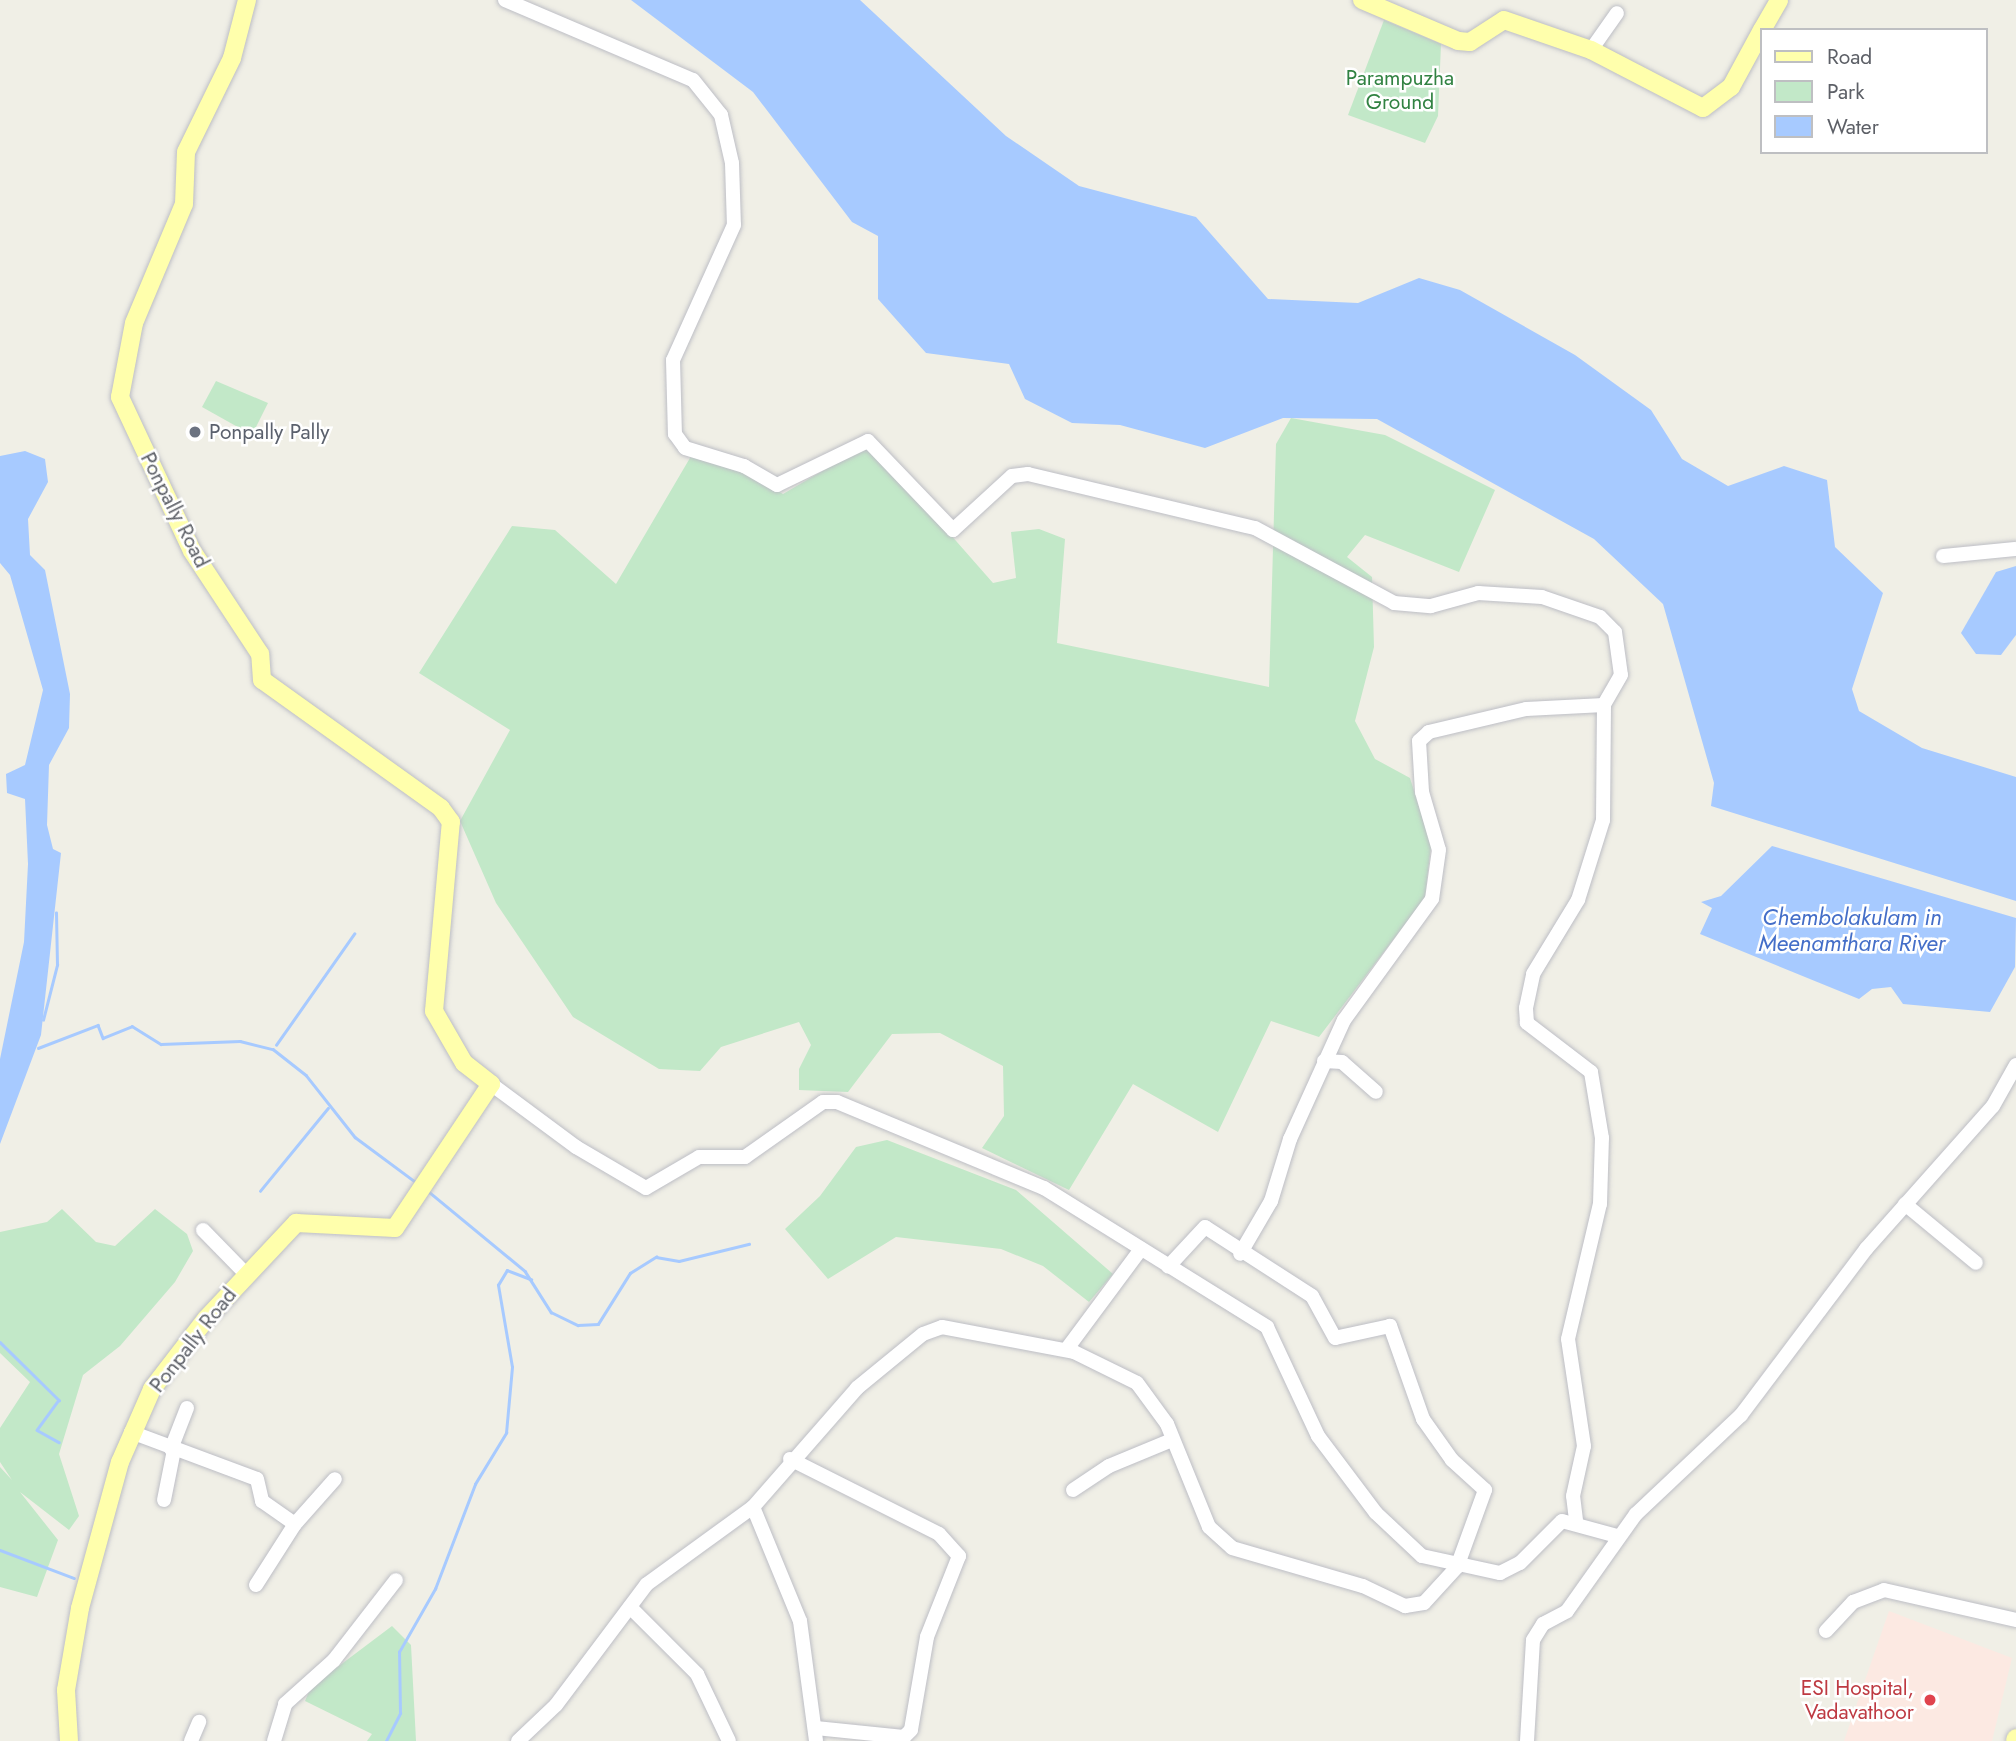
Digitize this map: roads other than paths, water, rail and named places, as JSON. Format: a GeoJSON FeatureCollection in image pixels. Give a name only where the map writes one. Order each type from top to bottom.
{"type":"FeatureCollection","features":[{"type":"Feature","properties":{"kind":"main road","name":"Ponpally Road"},"geometry":{"type":"LineString","coordinates":[[69,1741],[66,1690],[80,1608],[131,1432],[152,1389],[246,1274],[296,1223],[322,1219],[391,1231],[491,1083],[464,1063],[434,1011],[432,971],[451,822],[441,808],[262,680],[260,653],[192,551],[120,397],[134,323],[184,204],[186,152],[232,58],[247,0]]}},
{"type":"Feature","properties":{"kind":"main road"},"geometry":{"type":"LineString","coordinates":[[1362,0],[1458,41],[1470,42],[1501,19],[1591,50],[1703,108],[1731,87],[1760,34]]}},
{"type":"Feature","properties":{"kind":"main road"},"geometry":{"type":"LineString","coordinates":[[1763,28],[1779,0]]}},
{"type":"Feature","properties":{"kind":"street"},"geometry":{"type":"LineString","coordinates":[[505,0],[693,80],[721,115],[732,163],[734,225],[673,360],[675,434],[685,448],[744,466],[777,485],[869,441],[953,530],[1012,477],[1028,474],[1255,528],[1394,603],[1431,606],[1499,593],[1578,607],[1600,617],[1620,647],[1621,675],[1604,705],[1602,820],[1576,907],[1533,974],[1526,1008],[1527,1023],[1591,1072],[1602,1138],[1600,1204],[1568,1339],[1584,1446],[1573,1496],[1576,1520]]}},
{"type":"Feature","properties":{"kind":"street"},"geometry":{"type":"LineString","coordinates":[[1591,50],[1617,13]]}},
{"type":"Feature","properties":{"kind":"street"},"geometry":{"type":"LineString","coordinates":[[1943,556],[2016,549]]}},
{"type":"Feature","properties":{"kind":"street"},"geometry":{"type":"LineString","coordinates":[[1240,1254],[1271,1201],[1324,1061],[1353,1003],[1432,899],[1439,850],[1422,792],[1419,741],[1429,732],[1526,709],[1604,705]]}},
{"type":"Feature","properties":{"kind":"street"},"geometry":{"type":"LineString","coordinates":[[1324,1061],[1342,1062],[1376,1092]]}},
{"type":"Feature","properties":{"kind":"street"},"geometry":{"type":"LineString","coordinates":[[1527,1741],[1533,1640],[1578,1598],[1617,1536],[1741,1415],[1905,1204],[1993,1106],[2016,1065]]}},
{"type":"Feature","properties":{"kind":"street"},"geometry":{"type":"LineString","coordinates":[[491,1083],[567,1141],[646,1188],[699,1157],[745,1157],[823,1102],[837,1102],[1044,1188],[1168,1268],[1267,1326],[1293,1390],[1348,1478],[1422,1556],[1457,1567],[1500,1573],[1520,1563],[1562,1521],[1576,1520],[1617,1536]]}},
{"type":"Feature","properties":{"kind":"street"},"geometry":{"type":"LineString","coordinates":[[1905,1204],[1976,1263]]}},
{"type":"Feature","properties":{"kind":"street"},"geometry":{"type":"LineString","coordinates":[[518,1741],[556,1705],[630,1607],[677,1559],[753,1507],[790,1459],[857,1388],[932,1329],[952,1326],[1066,1350],[1137,1383],[1172,1440],[1209,1527],[1249,1558],[1363,1586],[1415,1608],[1457,1567],[1485,1490],[1452,1460],[1423,1419],[1390,1325],[1335,1338],[1312,1296],[1240,1254],[1205,1227],[1168,1268]]}},
{"type":"Feature","properties":{"kind":"street"},"geometry":{"type":"LineString","coordinates":[[203,1230],[246,1274]]}},
{"type":"Feature","properties":{"kind":"street"},"geometry":{"type":"LineString","coordinates":[[1066,1350],[1141,1249]]}},
{"type":"Feature","properties":{"kind":"street"},"geometry":{"type":"LineString","coordinates":[[164,1500],[172,1450],[187,1408]]}},
{"type":"Feature","properties":{"kind":"street"},"geometry":{"type":"LineString","coordinates":[[131,1432],[172,1450],[257,1479],[262,1501],[295,1524]]}},
{"type":"Feature","properties":{"kind":"street"},"geometry":{"type":"LineString","coordinates":[[1073,1490],[1109,1466],[1172,1440]]}},
{"type":"Feature","properties":{"kind":"street"},"geometry":{"type":"LineString","coordinates":[[753,1507],[800,1621],[815,1735],[904,1737],[911,1730],[928,1637],[959,1556],[939,1534],[790,1459]]}},
{"type":"Feature","properties":{"kind":"street"},"geometry":{"type":"LineString","coordinates":[[256,1585],[295,1524],[335,1479]]}},
{"type":"Feature","properties":{"kind":"street"},"geometry":{"type":"LineString","coordinates":[[274,1741],[285,1704],[334,1660],[396,1580]]}},
{"type":"Feature","properties":{"kind":"street"},"geometry":{"type":"LineString","coordinates":[[1826,1632],[1853,1602],[1884,1590],[2016,1620]]}},
{"type":"Feature","properties":{"kind":"street"},"geometry":{"type":"LineString","coordinates":[[630,1607],[698,1674],[729,1741]]}},
{"type":"Feature","properties":{"kind":"street"},"geometry":{"type":"LineString","coordinates":[[191,1741],[199,1722]]}},
{"type":"Feature","properties":{"kind":"water"},"geometry":{"type":"Polygon","coordinates":[[[631,0],[860,0],[1006,136],[1079,186],[1196,217],[1268,299],[1358,303],[1419,278],[1460,290],[1575,355],[1651,410],[1682,459],[1728,486],[1784,466],[1827,480],[1835,547],[1883,593],[1852,689],[1859,711],[1922,748],[2016,777],[2016,901],[1711,806],[1714,783],[1663,604],[1594,539],[1377,419],[1283,418],[1205,448],[1120,425],[1072,423],[1025,399],[1009,364],[926,353],[878,299],[878,236],[852,222],[753,92],[631,0]]]}},
{"type":"Feature","properties":{"kind":"water"},"geometry":{"type":"Polygon","coordinates":[[[25,451],[45,459],[48,482],[28,519],[30,555],[45,570],[70,694],[69,728],[49,765],[47,825],[53,849],[61,853],[41,1035],[0,1144],[0,1059],[24,942],[28,864],[25,799],[7,793],[6,774],[25,765],[43,690],[10,575],[0,563],[0,456],[25,451]]]}},
{"type":"Feature","properties":{"kind":"water"},"geometry":{"type":"Polygon","coordinates":[[[2016,566],[2016,635],[2001,655],[1976,654],[1961,633],[1996,572],[2016,566]]]}},
{"type":"Feature","properties":{"kind":"water","name":"Chembolakulam in Meenamthara River"},"geometry":{"type":"Polygon","coordinates":[[[1772,846],[2016,918],[2015,967],[1990,1012],[1903,1004],[1891,987],[1872,989],[1859,999],[1700,934],[1712,908],[1701,902],[1721,896],[1772,846]]]}},
{"type":"Feature","properties":{"kind":"waterway"},"geometry":{"type":"LineString","coordinates":[[43,1020],[57,965],[56,913]]}},
{"type":"Feature","properties":{"kind":"waterway"},"geometry":{"type":"LineString","coordinates":[[276,1045],[354,934]]}},
{"type":"Feature","properties":{"kind":"waterway"},"geometry":{"type":"LineString","coordinates":[[38,1048],[98,1025],[103,1038],[132,1026],[161,1044],[240,1041],[273,1049],[306,1075],[355,1137],[417,1183]]}},
{"type":"Feature","properties":{"kind":"waterway"},"geometry":{"type":"LineString","coordinates":[[260,1191],[328,1108]]}},
{"type":"Feature","properties":{"kind":"waterway"},"geometry":{"type":"LineString","coordinates":[[428,1191],[525,1271],[551,1312],[578,1325],[598,1324],[630,1273],[656,1257],[679,1261],[749,1244]]}},
{"type":"Feature","properties":{"kind":"waterway"},"geometry":{"type":"LineString","coordinates":[[386,1741],[400,1713],[399,1652],[435,1589],[475,1484],[506,1433],[512,1367],[498,1285],[507,1270],[531,1279]]}},
{"type":"Feature","properties":{"kind":"waterway"},"geometry":{"type":"LineString","coordinates":[[0,1342],[59,1400],[37,1430],[59,1442]]}},
{"type":"Feature","properties":{"kind":"waterway"},"geometry":{"type":"LineString","coordinates":[[0,1550],[74,1578]]}},
{"type":"Feature","properties":{"kind":"place","name":"Ponpally Pally"},"geometry":{"type":"Point","coordinates":[195,432]}},
{"type":"Feature","properties":{"kind":"place","name":"ESI Hospital, Vadavathoor"},"geometry":{"type":"Point","coordinates":[1930,1700]}},
{"type":"Feature","properties":{"kind":"park label","name":"Parampuzha Ground"},"geometry":{"type":"Point","coordinates":[1400,90]}}]}
